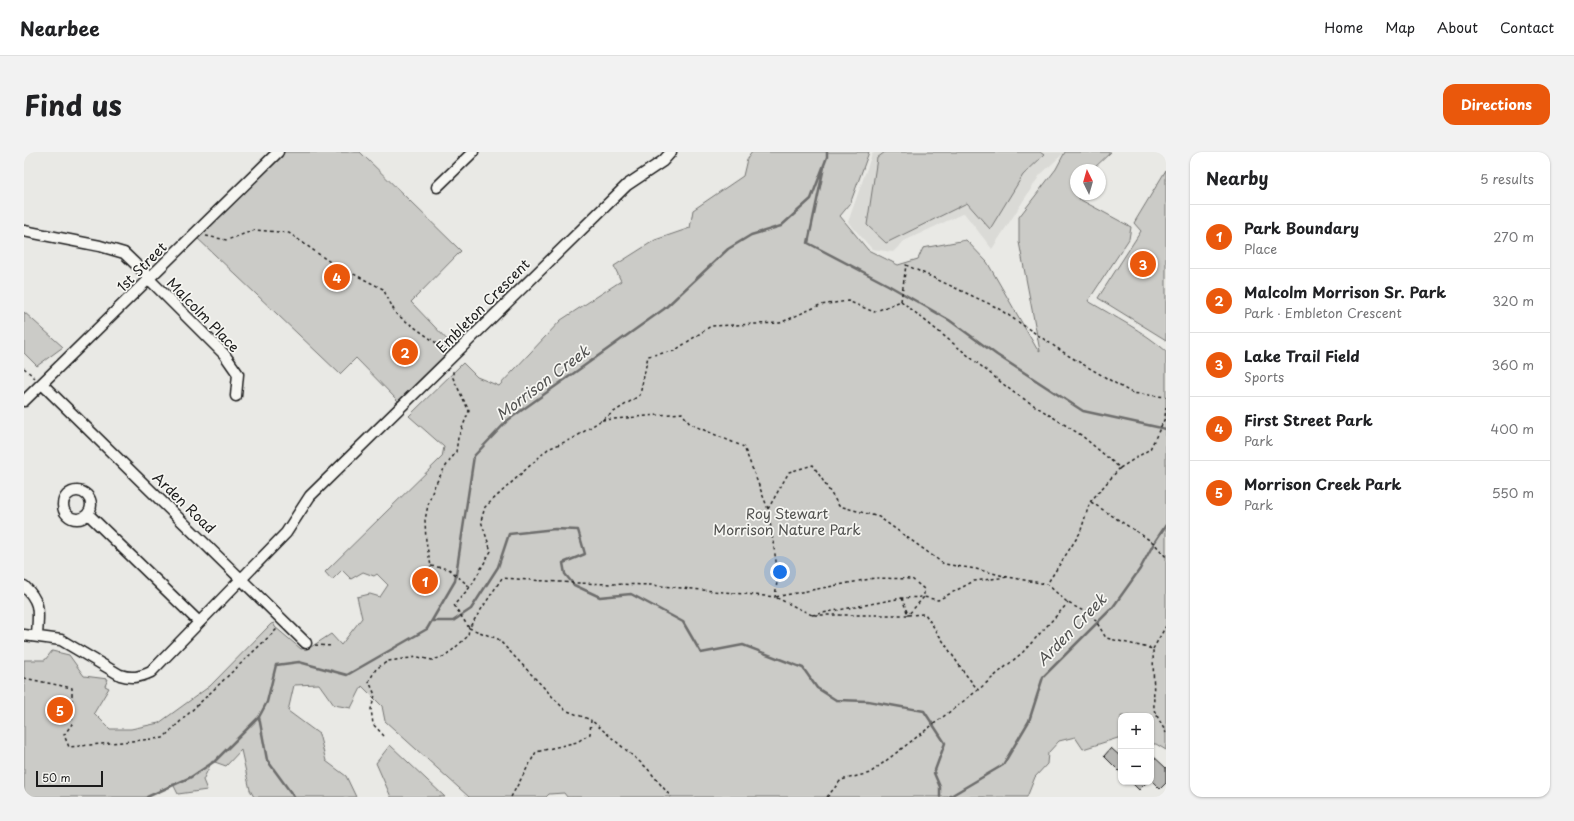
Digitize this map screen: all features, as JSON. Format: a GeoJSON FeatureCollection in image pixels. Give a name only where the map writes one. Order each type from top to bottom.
{"type":"FeatureCollection","features":[{"type":"Feature","properties":{"kind":"street","name":"1st Street"},"geometry":{"type":"LineString","coordinates":[[24,401],[278,152]]}},
{"type":"Feature","properties":{"kind":"street"},"geometry":{"type":"LineString","coordinates":[[437,187],[473,152]]}},
{"type":"Feature","properties":{"kind":"street","name":"Embleton Crescent"},"geometry":{"type":"LineString","coordinates":[[24,635],[61,640],[120,675],[135,678],[151,672],[286,533],[310,496],[627,185],[663,161],[672,152]]}},
{"type":"Feature","properties":{"kind":"street","name":"Malcolm Place"},"geometry":{"type":"LineString","coordinates":[[24,231],[100,246],[124,253],[224,354],[238,374],[236,396]]}},
{"type":"Feature","properties":{"kind":"street","name":"Arden Road"},"geometry":{"type":"LineString","coordinates":[[42,384],[286,621],[306,643]]}},
{"type":"Feature","properties":{"kind":"street"},"geometry":{"type":"LineString","coordinates":[[88,514],[199,622]]}},
{"type":"Feature","properties":{"kind":"street"},"geometry":{"type":"LineString","coordinates":[[24,586],[34,594],[38,603],[37,636]]}},
{"type":"Feature","properties":{"kind":"path"},"geometry":{"type":"LineString","coordinates":[[195,234],[227,240],[255,230],[289,233],[330,262],[383,289],[396,314],[454,355],[453,378],[470,411],[458,438],[456,452],[434,487],[428,505],[425,520],[426,542],[431,566],[425,581]]}},
{"type":"Feature","properties":{"kind":"path"},"geometry":{"type":"LineString","coordinates":[[901,301],[906,264],[996,307],[1069,356],[1132,393],[1166,397]]}},
{"type":"Feature","properties":{"kind":"path"},"geometry":{"type":"LineString","coordinates":[[671,797],[647,768],[590,720],[565,710],[498,639],[469,628],[464,621],[454,605],[471,586],[491,551],[481,521],[485,507],[548,449],[574,438],[640,395],[648,356],[674,351],[711,326],[780,323],[820,305],[848,301],[874,312],[901,301]]}},
{"type":"Feature","properties":{"kind":"path"},"geometry":{"type":"LineString","coordinates":[[901,301],[1013,392],[1081,435],[1120,468]]}},
{"type":"Feature","properties":{"kind":"path"},"geometry":{"type":"LineString","coordinates":[[24,368],[42,384]]}},
{"type":"Feature","properties":{"kind":"path"},"geometry":{"type":"LineString","coordinates":[[1046,584],[1080,534],[1090,502],[1120,468],[1150,449],[1165,418],[1166,405]]}},
{"type":"Feature","properties":{"kind":"path"},"geometry":{"type":"LineString","coordinates":[[602,420],[682,413],[690,424],[744,447],[768,509],[778,574],[775,597]]}},
{"type":"Feature","properties":{"kind":"path"},"geometry":{"type":"LineString","coordinates":[[768,509],[789,472],[813,465],[839,506],[879,517],[944,564],[976,569],[1046,584],[1068,603],[1094,617],[1106,638],[1153,649]]}},
{"type":"Feature","properties":{"kind":"path"},"geometry":{"type":"LineString","coordinates":[[1090,502],[1154,543],[1166,557]]}},
{"type":"Feature","properties":{"kind":"path"},"geometry":{"type":"LineString","coordinates":[[431,566],[449,568],[460,579],[471,586]]}},
{"type":"Feature","properties":{"kind":"path"},"geometry":{"type":"LineString","coordinates":[[812,615],[902,598],[924,598],[938,600],[974,581],[1008,577]]}},
{"type":"Feature","properties":{"kind":"path"},"geometry":{"type":"LineString","coordinates":[[384,736],[373,724],[371,709],[375,694],[369,680],[376,669],[388,661],[418,657],[432,660],[446,656],[468,636],[469,628],[502,578],[575,584],[652,584],[775,597],[875,578],[912,579],[924,589],[924,598],[908,615]]}},
{"type":"Feature","properties":{"kind":"path"},"geometry":{"type":"LineString","coordinates":[[775,597],[812,615],[925,614],[963,671],[978,690]]}},
{"type":"Feature","properties":{"kind":"path"},"geometry":{"type":"LineString","coordinates":[[902,598],[908,615]]}},
{"type":"Feature","properties":{"kind":"path"},"geometry":{"type":"LineString","coordinates":[[827,797],[841,780],[870,773],[978,690],[1023,652],[1068,603]]}},
{"type":"Feature","properties":{"kind":"path"},"geometry":{"type":"LineString","coordinates":[[24,678],[72,688],[72,724],[64,735],[69,747],[163,738],[286,621]]}},
{"type":"Feature","properties":{"kind":"path"},"geometry":{"type":"LineString","coordinates":[[1166,626],[1153,649],[1154,710],[1166,733]]}},
{"type":"Feature","properties":{"kind":"path"},"geometry":{"type":"LineString","coordinates":[[306,643],[333,646]]}},
{"type":"Feature","properties":{"kind":"path"},"geometry":{"type":"LineString","coordinates":[[511,797],[536,752],[577,742],[590,734],[590,720]]}},
{"type":"Feature","properties":{"kind":"shaded area"},"geometry":{"type":"Polygon","coordinates":[[[875,152],[1065,152],[1040,175],[992,249],[964,213],[904,241],[893,252],[872,249],[848,222],[872,154],[875,152]]]}},
{"type":"Feature","properties":{"kind":"green space"},"geometry":{"type":"Polygon","coordinates":[[[278,152],[360,152],[461,251],[411,302],[454,347],[399,402],[356,358],[340,374],[194,235],[278,152]]]}},
{"type":"Feature","properties":{"kind":"green space","name":"Roy Stewart Morrison Nature Park"},"geometry":{"type":"Polygon","coordinates":[[[752,152],[869,152],[850,204],[840,216],[868,250],[898,265],[918,259],[923,248],[966,240],[987,262],[1037,349],[1040,351],[1019,242],[1019,217],[1056,169],[1065,152],[1111,152],[1098,164],[1070,164],[1070,200],[1081,200],[1131,227],[1129,239],[1088,301],[1138,331],[1166,351],[1166,750],[1154,744],[1154,713],[1118,713],[1118,738],[1083,749],[1075,737],[1059,741],[1048,753],[1047,764],[1035,777],[1027,797],[567,797],[564,793],[549,794],[546,797],[469,797],[385,721],[382,706],[362,686],[351,708],[334,705],[319,684],[294,685],[288,711],[319,734],[326,761],[346,776],[356,797],[254,797],[250,790],[241,750],[226,766],[212,761],[203,780],[207,790],[178,794],[173,784],[147,797],[24,797],[24,660],[45,660],[52,651],[69,655],[84,676],[108,679],[105,686],[109,688],[94,713],[110,729],[131,729],[159,723],[210,686],[271,624],[274,623],[275,627],[301,649],[311,647],[331,634],[341,645],[362,618],[357,597],[370,594],[380,597],[388,585],[377,574],[374,576],[363,572],[351,579],[342,570],[332,580],[325,572],[442,457],[444,447],[409,416],[463,363],[477,377],[499,386],[561,320],[621,281],[614,266],[655,240],[690,228],[693,210],[743,176],[747,159],[752,152]]]}},
{"type":"Feature","properties":{"kind":"green space"},"geometry":{"type":"Polygon","coordinates":[[[885,152],[1040,152],[1044,155],[1023,175],[990,229],[967,203],[886,243],[867,225],[877,158],[885,152]]]}},
{"type":"Feature","properties":{"kind":"green space"},"geometry":{"type":"Polygon","coordinates":[[[1166,170],[1166,340],[1098,298],[1141,231],[1134,223],[1166,170]]]}},
{"type":"Feature","properties":{"kind":"green space"},"geometry":{"type":"Polygon","coordinates":[[[24,312],[63,347],[37,366],[24,353],[24,312]]]}},
{"type":"Feature","properties":{"kind":"green space"},"geometry":{"type":"Polygon","coordinates":[[[390,745],[445,797],[391,797],[376,763],[390,745]]]}},
{"type":"Feature","properties":{"kind":"building"},"geometry":{"type":"Polygon","coordinates":[[[1111,748],[1118,754],[1118,770],[1104,756],[1111,748]]]}},
{"type":"Feature","properties":{"kind":"building"},"geometry":{"type":"Polygon","coordinates":[[[1154,757],[1166,768],[1166,783],[1160,789],[1154,783],[1154,757]]]}},
{"type":"Feature","properties":{"kind":"building"},"geometry":{"type":"Polygon","coordinates":[[[1134,785],[1144,785],[1139,790],[1134,785]]]}},
{"type":"Feature","properties":{"kind":"waterway","name":"Morrison Creek"},"geometry":{"type":"LineString","coordinates":[[147,797],[191,777],[215,761],[259,717],[267,702],[276,665],[299,662],[347,675],[427,629],[455,581],[474,456],[508,420],[664,309],[728,249],[751,235],[781,226],[811,199],[827,157],[827,152]]}},
{"type":"Feature","properties":{"kind":"waterway"},"geometry":{"type":"LineString","coordinates":[[824,167],[808,243],[888,285],[949,320],[997,355],[1083,411],[1166,429]]}},
{"type":"Feature","properties":{"kind":"waterway","name":"Arden Creek"},"geometry":{"type":"LineString","coordinates":[[949,797],[1003,765],[1029,721],[1043,677],[1113,607],[1140,569],[1166,525]]}},
{"type":"Feature","properties":{"kind":"waterway"},"geometry":{"type":"LineString","coordinates":[[432,621],[453,621],[471,609],[498,567],[509,534],[555,529],[578,530],[585,554],[563,563],[565,574],[574,585],[600,597],[631,594],[683,622],[701,653],[743,645],[803,668],[817,688],[836,700],[868,701],[924,711],[945,743],[934,773],[940,787],[940,797]]}},
{"type":"Feature","properties":{"kind":"waterway"},"geometry":{"type":"LineString","coordinates":[[259,717],[267,760],[294,797]]}},
{"type":"Feature","properties":{"kind":"place","name":"Lake Trail Field"},"geometry":{"type":"Point","coordinates":[1143,264]}},
{"type":"Feature","properties":{"kind":"place","name":"First Street Park"},"geometry":{"type":"Point","coordinates":[337,277]}},
{"type":"Feature","properties":{"kind":"place","name":"Malcolm Morrison Sr. Park"},"geometry":{"type":"Point","coordinates":[405,352]}},
{"type":"Feature","properties":{"kind":"place","name":"Park Boundary"},"geometry":{"type":"Point","coordinates":[425,581]}},
{"type":"Feature","properties":{"kind":"place","name":"Morrison Creek Park"},"geometry":{"type":"Point","coordinates":[60,710]}}]}
